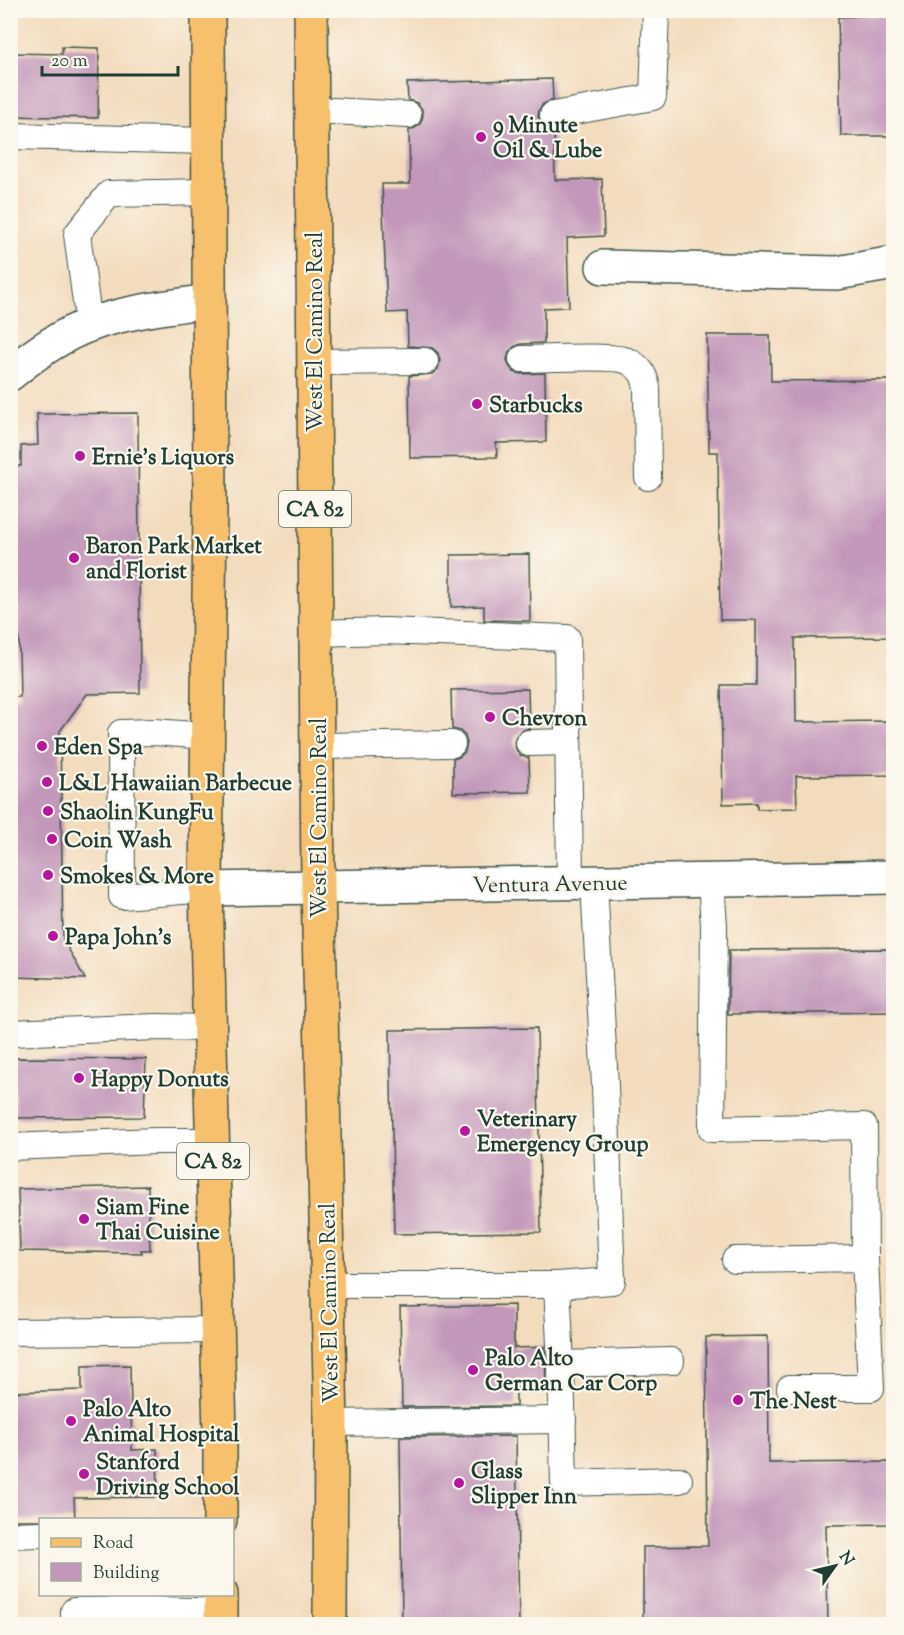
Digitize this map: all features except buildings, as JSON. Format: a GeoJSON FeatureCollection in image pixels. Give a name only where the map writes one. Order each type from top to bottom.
{"type":"FeatureCollection","features":[{"type":"Feature","properties":{"kind":"main road","name":"CA 82"},"geometry":{"type":"LineString","coordinates":[[208,10],[210,506],[206,889],[220,1433],[220,1518]]}},
{"type":"Feature","properties":{"kind":"main road","name":"West El Camino Real"},"geometry":{"type":"LineString","coordinates":[[311,10],[318,887],[331,1422],[330,1624]]}},
{"type":"Feature","properties":{"kind":"street"},"geometry":{"type":"LineString","coordinates":[[603,267],[837,273],[894,263]]}},
{"type":"Feature","properties":{"kind":"street"},"geometry":{"type":"LineString","coordinates":[[10,374],[34,354],[89,325],[147,310],[208,301]]}},
{"type":"Feature","properties":{"kind":"street","name":"Ventura Avenue"},"geometry":{"type":"LineString","coordinates":[[206,889],[894,877]]}},
{"type":"Feature","properties":{"kind":"lane"},"geometry":{"type":"LineString","coordinates":[[554,115],[653,97],[656,10]]}},
{"type":"Feature","properties":{"kind":"lane"},"geometry":{"type":"LineString","coordinates":[[313,110],[408,115]]}},
{"type":"Feature","properties":{"kind":"lane"},"geometry":{"type":"LineString","coordinates":[[10,136],[208,141]]}},
{"type":"Feature","properties":{"kind":"lane"},"geometry":{"type":"LineString","coordinates":[[89,325],[77,234],[109,194],[208,192]]}},
{"type":"Feature","properties":{"kind":"lane"},"geometry":{"type":"LineString","coordinates":[[522,359],[623,358],[640,369],[647,388],[648,477]]}},
{"type":"Feature","properties":{"kind":"lane"},"geometry":{"type":"LineString","coordinates":[[314,362],[425,361]]}},
{"type":"Feature","properties":{"kind":"lane"},"geometry":{"type":"LineString","coordinates":[[317,633],[386,631],[567,638],[568,742],[605,1086],[612,1281],[557,1285],[327,1285]]}},
{"type":"Feature","properties":{"kind":"lane"},"geometry":{"type":"LineString","coordinates":[[206,889],[122,896],[121,733],[154,732],[208,736]]}},
{"type":"Feature","properties":{"kind":"lane"},"geometry":{"type":"LineString","coordinates":[[529,743],[568,742]]}},
{"type":"Feature","properties":{"kind":"lane"},"geometry":{"type":"LineString","coordinates":[[317,746],[452,744]]}},
{"type":"Feature","properties":{"kind":"lane"},"geometry":{"type":"LineString","coordinates":[[711,881],[714,926],[712,1130],[864,1126],[866,1258],[872,1388],[790,1388]]}},
{"type":"Feature","properties":{"kind":"lane"},"geometry":{"type":"LineString","coordinates":[[10,1033],[155,1027],[210,1028]]}},
{"type":"Feature","properties":{"kind":"lane"},"geometry":{"type":"LineString","coordinates":[[10,1147],[212,1141]]}},
{"type":"Feature","properties":{"kind":"lane"},"geometry":{"type":"LineString","coordinates":[[735,1260],[866,1258]]}},
{"type":"Feature","properties":{"kind":"lane"},"geometry":{"type":"LineString","coordinates":[[557,1285],[564,1483],[679,1480]]}},
{"type":"Feature","properties":{"kind":"lane"},"geometry":{"type":"LineString","coordinates":[[10,1332],[217,1330]]}},
{"type":"Feature","properties":{"kind":"lane"},"geometry":{"type":"LineString","coordinates":[[561,1364],[671,1361]]}},
{"type":"Feature","properties":{"kind":"lane"},"geometry":{"type":"LineString","coordinates":[[331,1422],[563,1420]]}},
{"type":"Feature","properties":{"kind":"lane"},"geometry":{"type":"LineString","coordinates":[[10,1535],[39,1534]]}},
{"type":"Feature","properties":{"kind":"lane"},"geometry":{"type":"LineString","coordinates":[[74,1624],[74,1611],[221,1610]]}},
{"type":"Feature","properties":{"kind":"place","name":"9 Minute Oil & Lube"},"geometry":{"type":"Point","coordinates":[481,137]}},
{"type":"Feature","properties":{"kind":"place","name":"Starbucks"},"geometry":{"type":"Point","coordinates":[477,404]}},
{"type":"Feature","properties":{"kind":"place","name":"Ernie's Liquors"},"geometry":{"type":"Point","coordinates":[80,456]}},
{"type":"Feature","properties":{"kind":"place","name":"Baron Park Market and Florist"},"geometry":{"type":"Point","coordinates":[74,558]}},
{"type":"Feature","properties":{"kind":"place","name":"Chevron"},"geometry":{"type":"Point","coordinates":[490,717]}},
{"type":"Feature","properties":{"kind":"place","name":"Eden Spa"},"geometry":{"type":"Point","coordinates":[42,746]}},
{"type":"Feature","properties":{"kind":"place","name":"L&L Hawaiian Barbecue"},"geometry":{"type":"Point","coordinates":[47,782]}},
{"type":"Feature","properties":{"kind":"place","name":"Shaolin KungFu"},"geometry":{"type":"Point","coordinates":[48,811]}},
{"type":"Feature","properties":{"kind":"place","name":"Coin Wash"},"geometry":{"type":"Point","coordinates":[52,839]}},
{"type":"Feature","properties":{"kind":"place","name":"Smokes & More"},"geometry":{"type":"Point","coordinates":[48,875]}},
{"type":"Feature","properties":{"kind":"place","name":"Papa John's"},"geometry":{"type":"Point","coordinates":[53,936]}},
{"type":"Feature","properties":{"kind":"place","name":"Happy Donuts"},"geometry":{"type":"Point","coordinates":[79,1078]}},
{"type":"Feature","properties":{"kind":"place","name":"Veterinary Emergency Group"},"geometry":{"type":"Point","coordinates":[465,1131]}},
{"type":"Feature","properties":{"kind":"place","name":"Siam Fine Thai Cuisine"},"geometry":{"type":"Point","coordinates":[84,1219]}},
{"type":"Feature","properties":{"kind":"place","name":"Palo Alto German Car Corp"},"geometry":{"type":"Point","coordinates":[473,1370]}},
{"type":"Feature","properties":{"kind":"place","name":"The Nest"},"geometry":{"type":"Point","coordinates":[738,1400]}},
{"type":"Feature","properties":{"kind":"place","name":"Palo Alto Animal Hospital"},"geometry":{"type":"Point","coordinates":[71,1421]}},
{"type":"Feature","properties":{"kind":"place","name":"Stanford Driving School"},"geometry":{"type":"Point","coordinates":[84,1474]}},
{"type":"Feature","properties":{"kind":"place","name":"Glass Slipper Inn"},"geometry":{"type":"Point","coordinates":[459,1483]}}]}
